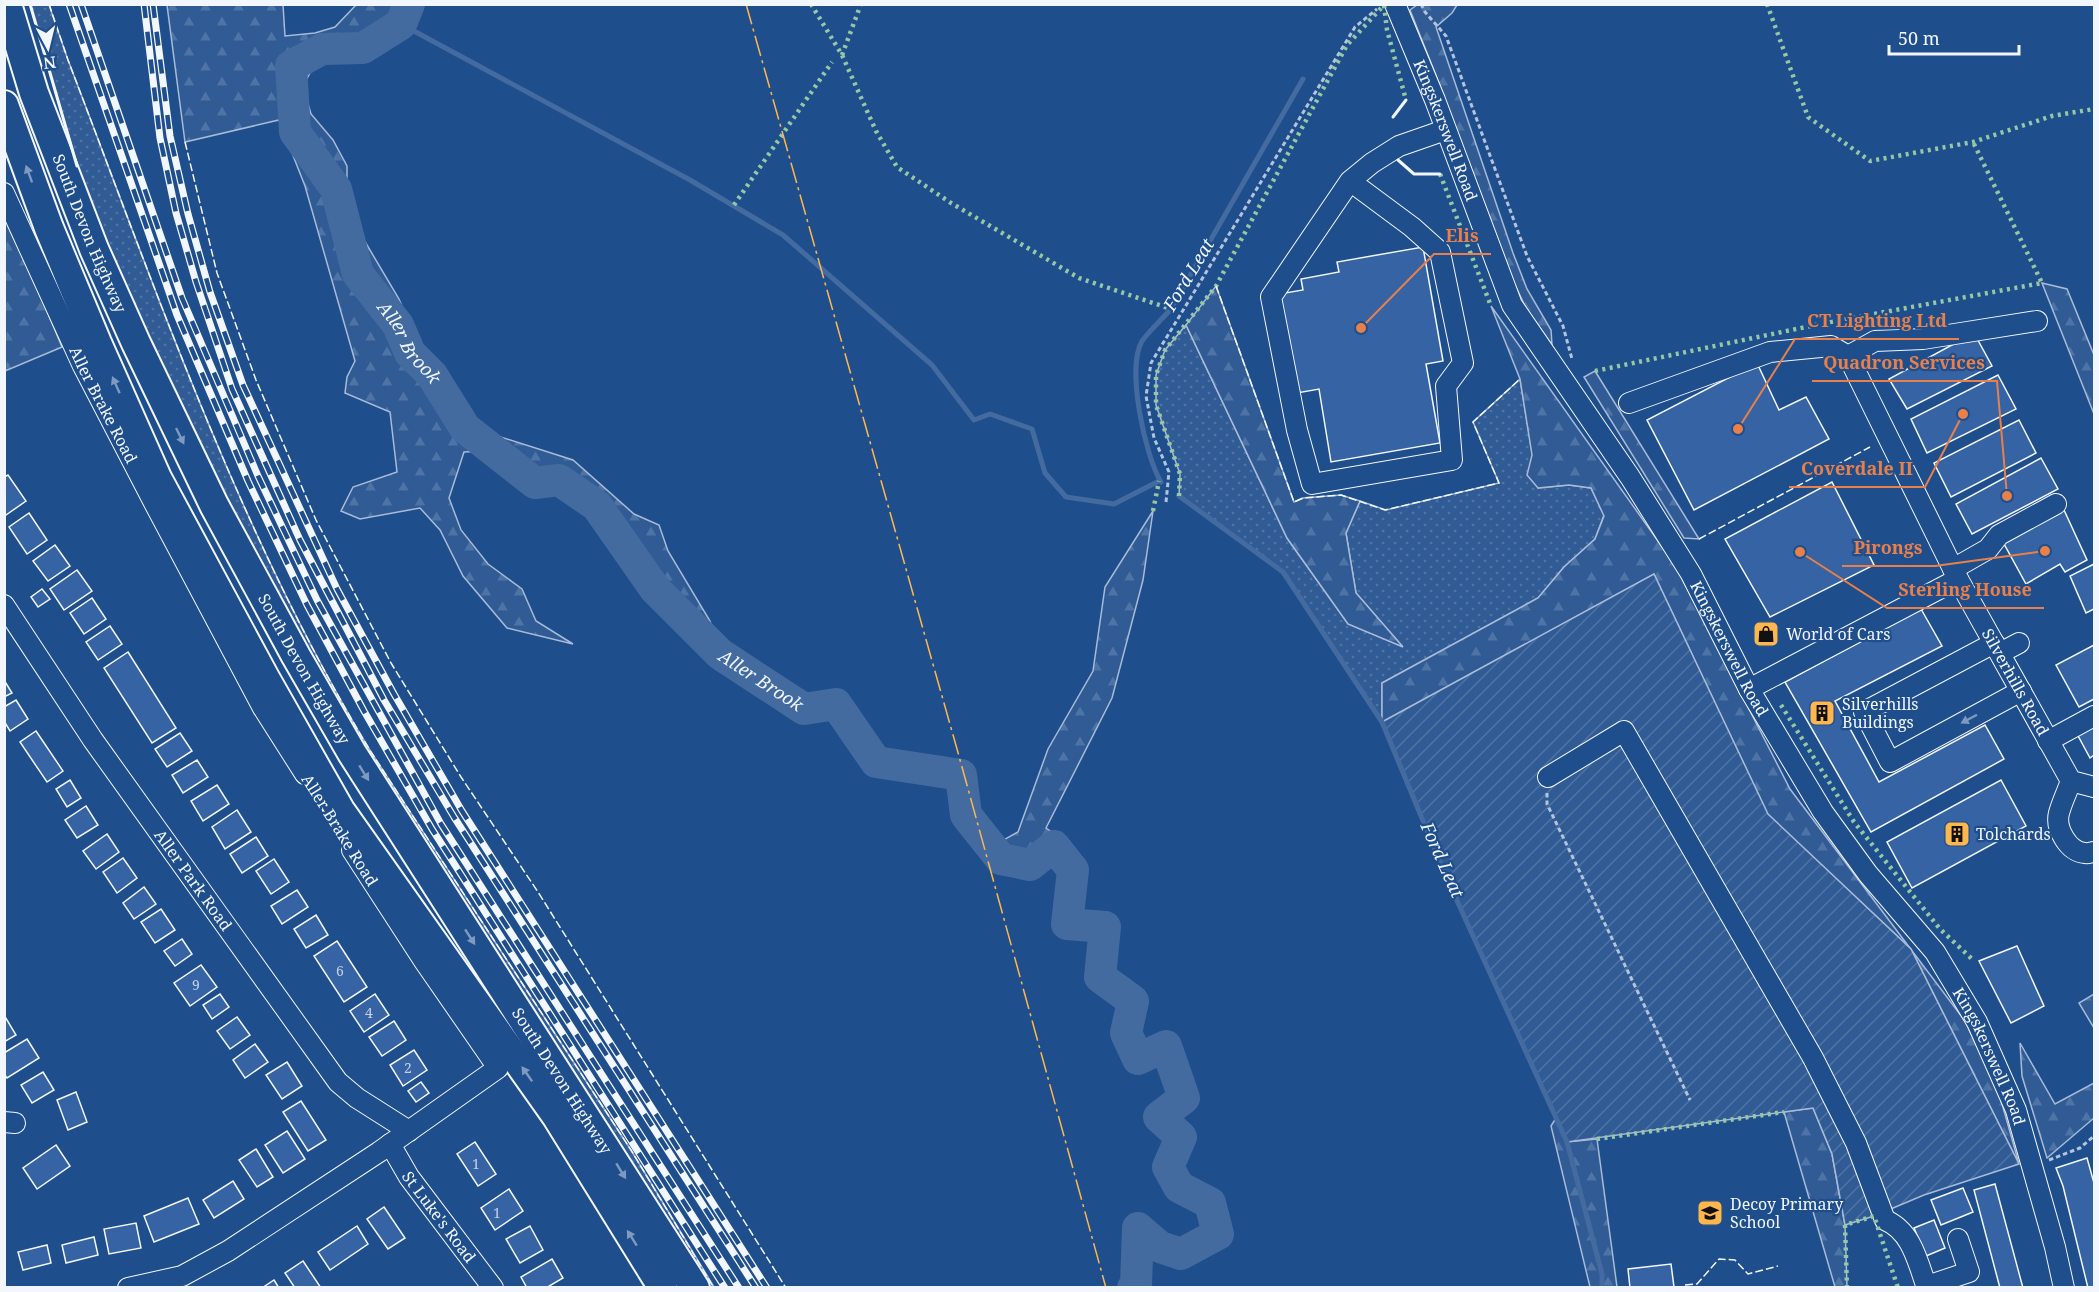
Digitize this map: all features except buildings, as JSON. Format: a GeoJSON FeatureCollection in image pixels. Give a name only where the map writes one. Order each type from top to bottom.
{"type":"FeatureCollection","features":[{"type":"Feature","properties":{"kind":"highway","name":"South Devon Highway"},"geometry":{"type":"LineString","coordinates":[[7,4],[34,93],[94,249],[136,343],[214,505],[352,753],[695,1287]]}},
{"type":"Feature","properties":{"kind":"highway","name":"South Devon Highway"},"geometry":{"type":"LineString","coordinates":[[4,105],[54,239],[157,478],[265,678],[340,810],[557,1116],[663,1287]]}},
{"type":"Feature","properties":{"kind":"street","name":"Kingskerswell Road"},"geometry":{"type":"LineString","coordinates":[[1395,4],[1435,100],[1512,305],[1630,477],[1691,574],[1749,689],[1823,812],[1868,874],[1935,952],[1977,1022],[2016,1110],[2064,1287]]}},
{"type":"Feature","properties":{"kind":"street"},"geometry":{"type":"LineString","coordinates":[[1350,181],[1412,227],[1440,252],[1463,363],[1446,386],[1452,460],[1312,484],[1297,430],[1271,297],[1350,181],[1372,163],[1399,146],[1445,130]]}},
{"type":"Feature","properties":{"kind":"street","name":"Aller Brake Road"},"geometry":{"type":"LineString","coordinates":[[4,193],[83,366],[263,708],[404,930],[498,1068],[390,1144],[228,1251],[182,1276],[128,1287]]}},
{"type":"Feature","properties":{"kind":"street"},"geometry":{"type":"LineString","coordinates":[[1629,403],[1770,352],[1831,346],[1848,356],[1875,341],[1923,339],[2037,321]]}},
{"type":"Feature","properties":{"kind":"street","name":"Silverhills Road"},"geometry":{"type":"LineString","coordinates":[[1848,356],[1956,574],[2071,781]]}},
{"type":"Feature","properties":{"kind":"street"},"geometry":{"type":"LineString","coordinates":[[1749,689],[1956,574],[1988,549],[1999,535],[2056,504]]}},
{"type":"Feature","properties":{"kind":"street","name":"Aller Park Road"},"geometry":{"type":"LineString","coordinates":[[4,605],[93,740],[338,1082],[357,1098],[409,1131]]}},
{"type":"Feature","properties":{"kind":"street"},"geometry":{"type":"LineString","coordinates":[[2019,643],[1997,648],[1864,712],[1890,762],[2021,691]]}},
{"type":"Feature","properties":{"kind":"street"},"geometry":{"type":"LineString","coordinates":[[2048,741],[2094,716]]}},
{"type":"Feature","properties":{"kind":"street"},"geometry":{"type":"LineString","coordinates":[[1548,777],[1624,732],[1814,1058],[1856,1143],[1886,1220],[1897,1225],[1909,1239],[1927,1287],[1969,1272],[1958,1239]]}},
{"type":"Feature","properties":{"kind":"street"},"geometry":{"type":"LineString","coordinates":[[2094,787],[2071,781],[2058,815],[2066,842],[2075,850],[2085,854],[2094,852]]}},
{"type":"Feature","properties":{"kind":"street","name":"St Luke's Road"},"geometry":{"type":"LineString","coordinates":[[390,1144],[409,1177],[493,1287]]}},
{"type":"Feature","properties":{"kind":"path"},"geometry":{"type":"LineString","coordinates":[[1166,502],[1168,472],[1154,438],[1146,396],[1151,363],[1355,27],[1383,4]]}},
{"type":"Feature","properties":{"kind":"path"},"geometry":{"type":"LineString","coordinates":[[1421,4],[1446,36],[1527,256],[1563,326],[1572,359],[1565,383]]}},
{"type":"Feature","properties":{"kind":"path"},"geometry":{"type":"LineString","coordinates":[[1548,777],[1547,804],[1690,1100]]}},
{"type":"Feature","properties":{"kind":"path"},"geometry":{"type":"LineString","coordinates":[[2033,1166],[2080,1148],[2094,1136]]}},
{"type":"Feature","properties":{"kind":"green space"},"geometry":{"type":"Polygon","coordinates":[[[30,5],[49,5],[135,237],[204,413],[281,586],[324,670],[371,752],[631,1150],[714,1287],[700,1287],[367,780],[102,248],[30,5]]]}},
{"type":"Feature","properties":{"kind":"green space"},"geometry":{"type":"Polygon","coordinates":[[[167,5],[283,5],[285,36],[315,33],[335,27],[356,5],[423,5],[411,29],[381,43],[317,60],[303,86],[311,114],[333,140],[347,166],[347,191],[364,240],[399,299],[423,357],[482,431],[573,460],[634,514],[659,525],[668,551],[710,621],[720,654],[655,589],[597,506],[559,480],[535,477],[489,451],[464,452],[449,498],[461,530],[488,564],[522,589],[536,621],[573,644],[507,628],[463,576],[440,530],[420,508],[360,519],[341,511],[353,487],[397,472],[390,412],[345,393],[347,377],[355,361],[305,186],[279,120],[185,142],[167,5]]]}},
{"type":"Feature","properties":{"kind":"green space"},"geometry":{"type":"Polygon","coordinates":[[[1417,5],[1457,5],[1452,13],[1436,27],[1513,253],[1527,289],[1551,330],[1552,345],[1526,308],[1503,260],[1410,10],[1417,5]]]}},
{"type":"Feature","properties":{"kind":"green space"},"geometry":{"type":"Polygon","coordinates":[[[4,208],[62,347],[5,371],[4,371],[4,208]]]}},
{"type":"Feature","properties":{"kind":"green space"},"geometry":{"type":"Polygon","coordinates":[[[2042,283],[2067,289],[2094,355],[2094,414],[2042,283]]]}},
{"type":"Feature","properties":{"kind":"green space"},"geometry":{"type":"Polygon","coordinates":[[[1216,286],[1294,502],[1303,498],[1341,495],[1360,501],[1346,533],[1356,593],[1403,647],[1348,624],[1287,538],[1186,325],[1216,286]]]}},
{"type":"Feature","properties":{"kind":"green space"},"geometry":{"type":"Polygon","coordinates":[[[1491,306],[1675,565],[1790,789],[1910,948],[1768,815],[1654,574],[1382,722],[1382,683],[1538,598],[1564,567],[1595,539],[1604,516],[1591,488],[1569,485],[1538,488],[1527,475],[1532,455],[1520,379],[1491,306]]]}},
{"type":"Feature","properties":{"kind":"green space"},"geometry":{"type":"Polygon","coordinates":[[[1186,325],[1287,538],[1348,624],[1402,646],[1356,593],[1346,533],[1360,501],[1386,510],[1499,483],[1473,422],[1520,379],[1538,488],[1569,485],[1591,488],[1604,515],[1595,539],[1564,567],[1538,598],[1382,683],[1382,722],[1283,572],[1179,496],[1180,474],[1156,405],[1156,375],[1165,350],[1186,325]]]}},
{"type":"Feature","properties":{"kind":"green space"},"geometry":{"type":"Polygon","coordinates":[[[1595,371],[1699,539],[1684,538],[1584,377],[1595,371]]]}},
{"type":"Feature","properties":{"kind":"green space"},"geometry":{"type":"Polygon","coordinates":[[[1153,511],[1143,580],[1112,698],[1046,828],[1069,844],[1073,870],[1048,867],[1022,876],[997,867],[991,847],[1018,832],[1048,749],[1093,671],[1105,587],[1153,511]]]}},
{"type":"Feature","properties":{"kind":"green space"},"geometry":{"type":"Polygon","coordinates":[[[1654,574],[1768,814],[1911,949],[2019,1164],[1924,1195],[1874,1216],[1845,1225],[1832,1154],[1813,1108],[1567,1142],[1448,881],[1382,722],[1654,574]]]}},
{"type":"Feature","properties":{"kind":"green space"},"geometry":{"type":"Polygon","coordinates":[[[1912,950],[1965,1021],[1999,1093],[2019,1164],[1912,950]]]}},
{"type":"Feature","properties":{"kind":"green space"},"geometry":{"type":"Polygon","coordinates":[[[2094,994],[2094,1028],[2079,1003],[2094,994]]]}},
{"type":"Feature","properties":{"kind":"green space"},"geometry":{"type":"Polygon","coordinates":[[[2020,1043],[2055,1104],[2094,1083],[2094,1118],[2047,1158],[2022,1076],[2020,1043]]]}},
{"type":"Feature","properties":{"kind":"green space"},"geometry":{"type":"Polygon","coordinates":[[[1813,1108],[1832,1154],[1845,1225],[1847,1287],[1835,1287],[1784,1112],[1813,1108]]]}},
{"type":"Feature","properties":{"kind":"green space"},"geometry":{"type":"Polygon","coordinates":[[[1556,1118],[1567,1142],[1597,1139],[1617,1287],[1590,1287],[1551,1126],[1556,1118]]]}},
{"type":"Feature","properties":{"kind":"waterway","name":"Aller Brook"},"geometry":{"type":"LineString","coordinates":[[409,4],[401,24],[363,48],[322,49],[291,66],[295,132],[336,189],[358,274],[398,325],[410,353],[432,375],[465,428],[535,483],[559,480],[597,506],[655,589],[720,654],[804,709],[836,704],[876,762],[961,775],[966,815],[1001,859],[1030,865],[1054,846],[1073,870],[1067,924],[1105,927],[1100,977],[1133,1001],[1126,1033],[1138,1059],[1166,1046],[1184,1098],[1159,1117],[1181,1137],[1168,1167],[1179,1187],[1210,1203],[1218,1234],[1181,1254],[1160,1247],[1138,1228],[1136,1286],[1133,1288]]}},
{"type":"Feature","properties":{"kind":"waterway"},"geometry":{"type":"LineString","coordinates":[[401,24],[690,180],[783,235],[932,365],[974,420],[990,414],[1032,429],[1045,473],[1066,497],[1114,504],[1159,481]]}},
{"type":"Feature","properties":{"kind":"waterway","name":"Ford Leat"},"geometry":{"type":"LineString","coordinates":[[1161,482],[1149,453],[1137,391],[1136,371],[1142,341],[1171,309],[1303,79]]}},
{"type":"Feature","properties":{"kind":"waterway","name":"Ford Leat"},"geometry":{"type":"LineString","coordinates":[[1179,496],[1283,572],[1382,722],[1448,881],[1567,1142],[1602,1274],[1602,1288]]}},
{"type":"Feature","properties":{"kind":"railway"},"geometry":{"type":"LineString","coordinates":[[69,4],[177,315],[248,481],[307,605],[364,711],[432,829],[725,1288]]}},
{"type":"Feature","properties":{"kind":"railway"},"geometry":{"type":"LineString","coordinates":[[81,4],[182,298],[258,476],[317,600],[441,824],[739,1288]]}},
{"type":"Feature","properties":{"kind":"railway"},"geometry":{"type":"LineString","coordinates":[[144,4],[160,138],[176,213],[196,282],[232,389],[300,540],[384,700],[454,817],[756,1288]]}},
{"type":"Feature","properties":{"kind":"railway"},"geometry":{"type":"LineString","coordinates":[[153,4],[170,136],[188,214],[210,292],[243,385],[337,589],[394,694],[462,811],[767,1288]]}},
{"type":"Feature","properties":{"kind":"hedge"},"geometry":{"type":"LineString","coordinates":[[811,4],[842,55],[876,131],[897,167],[951,203],[1079,278],[1171,309]]}},
{"type":"Feature","properties":{"kind":"hedge"},"geometry":{"type":"LineString","coordinates":[[842,55],[861,4]]}},
{"type":"Feature","properties":{"kind":"hedge"},"geometry":{"type":"LineString","coordinates":[[1767,4],[1808,117],[1870,161],[1973,142],[2052,116],[2094,109]]}},
{"type":"Feature","properties":{"kind":"hedge"},"geometry":{"type":"LineString","coordinates":[[1179,496],[1180,474],[1156,405],[1156,375],[1165,350],[1216,286],[1347,45],[1384,5],[1387,30],[1406,100]]}},
{"type":"Feature","properties":{"kind":"hedge"},"geometry":{"type":"LineString","coordinates":[[734,205],[832,62]]}},
{"type":"Feature","properties":{"kind":"hedge"},"geometry":{"type":"LineString","coordinates":[[1595,371],[1825,323],[2042,283],[1973,142]]}},
{"type":"Feature","properties":{"kind":"hedge"},"geometry":{"type":"LineString","coordinates":[[1440,174],[1491,306]]}},
{"type":"Feature","properties":{"kind":"hedge"},"geometry":{"type":"LineString","coordinates":[[1153,511],[1159,481]]}},
{"type":"Feature","properties":{"kind":"hedge"},"geometry":{"type":"LineString","coordinates":[[1781,705],[1854,822],[1940,929],[1972,959]]}},
{"type":"Feature","properties":{"kind":"hedge"},"geometry":{"type":"LineString","coordinates":[[1597,1139],[1784,1112]]}},
{"type":"Feature","properties":{"kind":"hedge"},"geometry":{"type":"LineString","coordinates":[[1847,1288],[1845,1225],[1874,1216],[1898,1288]]}},
{"type":"Feature","properties":{"kind":"fence"},"geometry":{"type":"LineString","coordinates":[[49,4],[135,237],[204,413],[281,586],[324,670],[371,752],[631,1150],[714,1288]]}},
{"type":"Feature","properties":{"kind":"fence"},"geometry":{"type":"LineString","coordinates":[[185,142],[217,273],[256,380],[316,520],[391,663],[461,777],[538,892],[786,1288]]}},
{"type":"Feature","properties":{"kind":"fence"},"geometry":{"type":"LineString","coordinates":[[1216,286],[1294,502],[1303,498],[1341,495],[1385,510],[1499,483],[1473,422],[1520,379]]}},
{"type":"Feature","properties":{"kind":"fence"},"geometry":{"type":"LineString","coordinates":[[1699,539],[1870,447]]}},
{"type":"Feature","properties":{"kind":"fence"},"geometry":{"type":"LineString","coordinates":[[1685,1285],[1697,1284],[1719,1259],[1735,1260],[1748,1274],[1778,1266]]}},
{"type":"Feature","properties":{"kind":"wall"},"geometry":{"type":"LineString","coordinates":[[30,4],[77,166]]}},
{"type":"Feature","properties":{"kind":"wall"},"geometry":{"type":"LineString","coordinates":[[1393,117],[1406,100]]}},
{"type":"Feature","properties":{"kind":"wall"},"geometry":{"type":"LineString","coordinates":[[1398,160],[1414,174],[1440,174]]}},
{"type":"Feature","properties":{"kind":"power"},"geometry":{"type":"LineString","coordinates":[[746,4],[957,749],[1106,1288]]}},
{"type":"Feature","properties":{"kind":"place","name":"Elis"},"geometry":{"type":"Point","coordinates":[1361,328]}},
{"type":"Feature","properties":{"kind":"place","name":"Coverdale II"},"geometry":{"type":"Point","coordinates":[1963,414]}},
{"type":"Feature","properties":{"kind":"place","name":"CT Lighting Ltd"},"geometry":{"type":"Point","coordinates":[1738,429]}},
{"type":"Feature","properties":{"kind":"place","name":"Quadron Services"},"geometry":{"type":"Point","coordinates":[2007,496]}},
{"type":"Feature","properties":{"kind":"place","name":"Pirongs"},"geometry":{"type":"Point","coordinates":[2045,551]}},
{"type":"Feature","properties":{"kind":"place","name":"Sterling House"},"geometry":{"type":"Point","coordinates":[1800,552]}},
{"type":"Feature","properties":{"kind":"place","name":"World of Cars"},"geometry":{"type":"Point","coordinates":[1766,634]}},
{"type":"Feature","properties":{"kind":"place","name":"Silverhills Buildings"},"geometry":{"type":"Point","coordinates":[1822,713]}},
{"type":"Feature","properties":{"kind":"place","name":"Tolchards"},"geometry":{"type":"Point","coordinates":[1957,834]}},
{"type":"Feature","properties":{"kind":"place","name":"Decoy Primary School"},"geometry":{"type":"Point","coordinates":[1710,1213]}}]}
